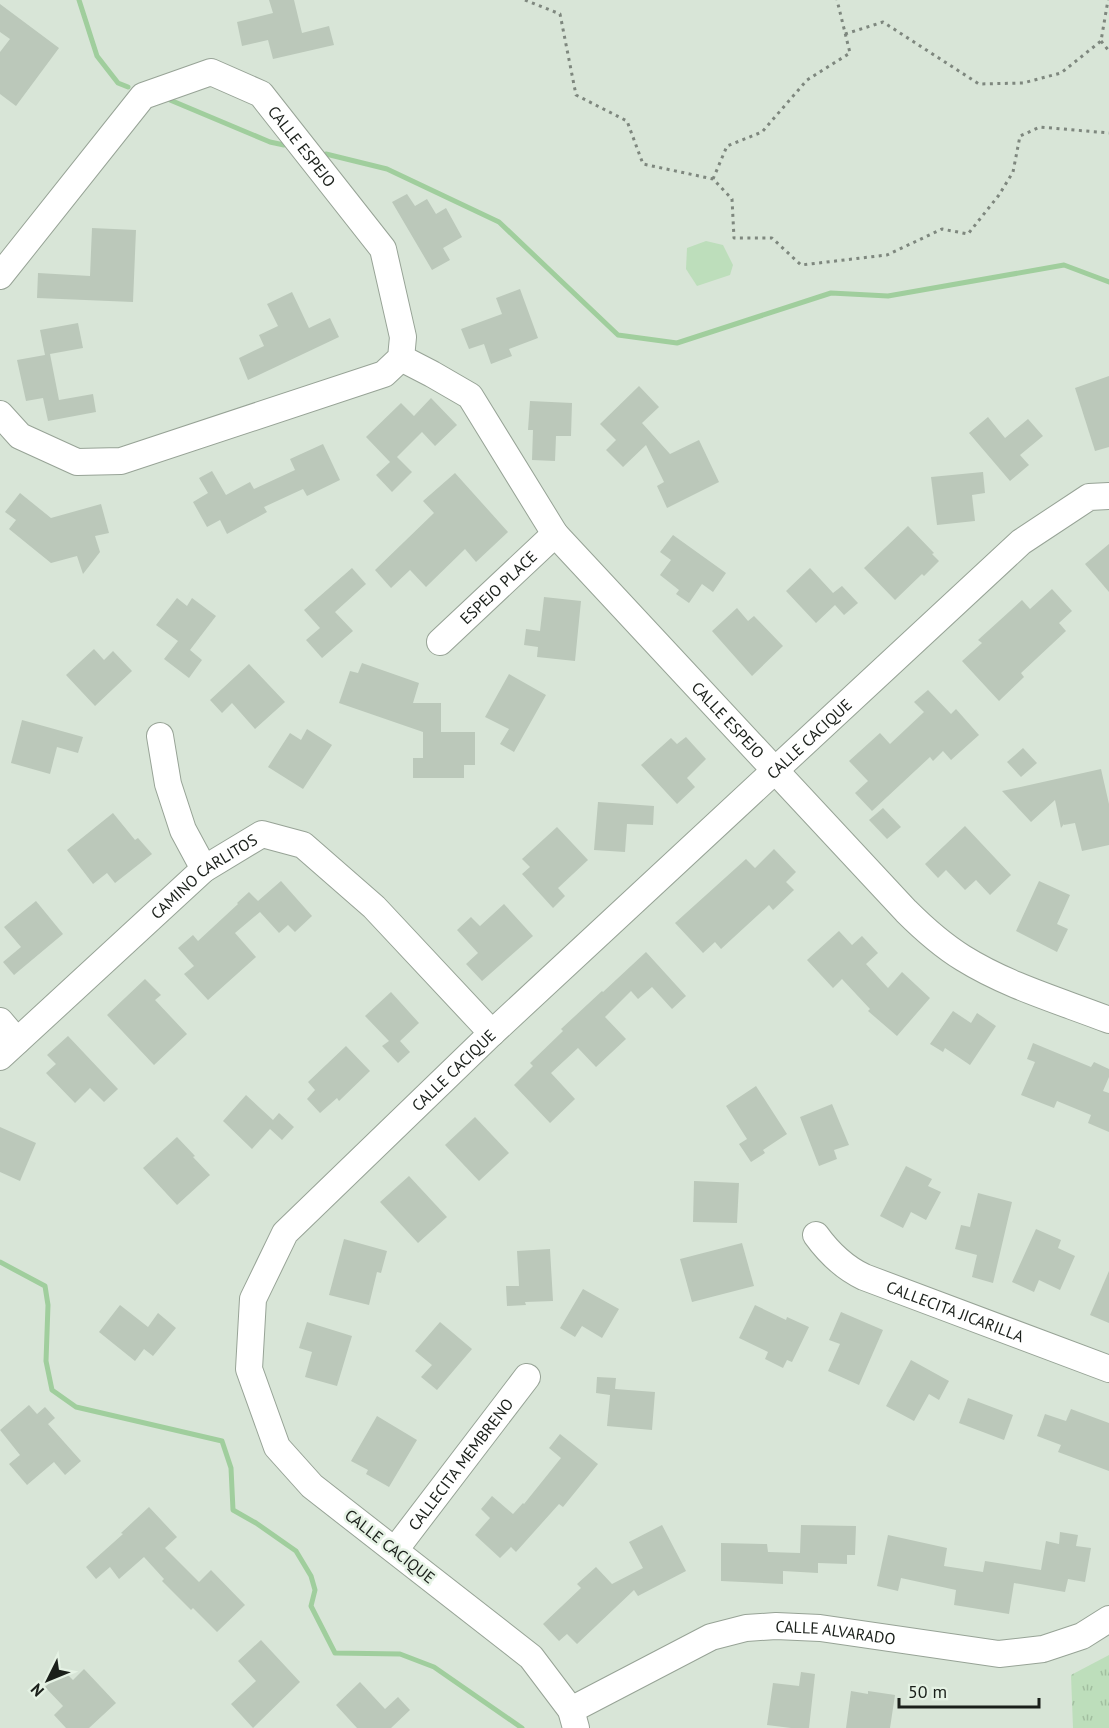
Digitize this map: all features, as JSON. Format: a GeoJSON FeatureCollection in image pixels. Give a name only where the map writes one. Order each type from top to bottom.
{"type":"FeatureCollection","features":[{"type":"Feature","properties":{"kind":"street","name":"CALLE ESPEJO"},"geometry":{"type":"LineString","coordinates":[[0,276],[143,96],[211,72],[261,94],[383,249],[403,337],[401,358],[470,396],[555,534],[906,911],[942,943],[972,963],[1003,979],[1109,1020]]}},
{"type":"Feature","properties":{"kind":"street"},"geometry":{"type":"LineString","coordinates":[[0,414],[20,436],[77,462],[121,461],[384,374],[401,358]]}},
{"type":"Feature","properties":{"kind":"street","name":"CALLE CACIQUE"},"geometry":{"type":"LineString","coordinates":[[573,1719],[531,1657],[312,1486],[277,1447],[249,1369],[253,1299],[285,1233],[492,1034],[1021,542],[1089,497],[1109,496]]}},
{"type":"Feature","properties":{"kind":"street","name":"ESPEJO PLACE"},"geometry":{"type":"LineString","coordinates":[[440,642],[555,534]]}},
{"type":"Feature","properties":{"kind":"street"},"geometry":{"type":"LineString","coordinates":[[160,736],[168,784],[183,830],[204,869]]}},
{"type":"Feature","properties":{"kind":"street","name":"CAMINO CARLITOS"},"geometry":{"type":"LineString","coordinates":[[8,1049],[204,869],[262,834],[303,845],[374,907],[492,1034]]}},
{"type":"Feature","properties":{"kind":"street"},"geometry":{"type":"LineString","coordinates":[[0,1021],[8,1049]]}},
{"type":"Feature","properties":{"kind":"street","name":"CALLECITA JICARILLA"},"geometry":{"type":"LineString","coordinates":[[816,1234],[824,1246],[842,1264],[864,1277],[1109,1369]]}},
{"type":"Feature","properties":{"kind":"street","name":"CALLECITA MEMBRENO"},"geometry":{"type":"LineString","coordinates":[[395,1550],[527,1377]]}},
{"type":"Feature","properties":{"kind":"street","name":"CALLE ALVARADO"},"geometry":{"type":"LineString","coordinates":[[573,1719],[711,1637],[746,1628],[776,1626],[820,1628],[999,1654],[1043,1649],[1082,1636],[1109,1619]]}},
{"type":"Feature","properties":{"kind":"path"},"geometry":{"type":"LineString","coordinates":[[525,0],[560,14],[576,95],[627,120],[643,164],[713,179],[732,199],[734,238],[772,238],[801,265],[886,255],[942,229],[968,234],[999,195],[1013,172],[1020,136],[1040,127],[1109,133]]}},
{"type":"Feature","properties":{"kind":"path"},"geometry":{"type":"LineString","coordinates":[[713,179],[727,146],[762,132],[807,80],[850,53],[837,0]]}},
{"type":"Feature","properties":{"kind":"path"},"geometry":{"type":"LineString","coordinates":[[845,34],[883,22],[979,84],[1023,83],[1061,73],[1101,41],[1108,0]]}},
{"type":"Feature","properties":{"kind":"path"},"geometry":{"type":"LineString","coordinates":[[1101,41],[1109,51]]}},
{"type":"Feature","properties":{"kind":"green space"},"geometry":{"type":"Polygon","coordinates":[[[706,241],[723,245],[733,265],[730,275],[697,286],[686,269],[687,248],[706,241]]]}},
{"type":"Feature","properties":{"kind":"green space"},"geometry":{"type":"Polygon","coordinates":[[[1109,1655],[1109,1728],[1073,1728],[1071,1675],[1109,1655]]]}},
{"type":"Feature","properties":{"kind":"building"},"geometry":{"type":"Polygon","coordinates":[[[269,0],[294,0],[302,33],[329,26],[334,45],[273,59],[268,40],[242,46],[237,22],[273,13],[269,0]]]}},
{"type":"Feature","properties":{"kind":"building"},"geometry":{"type":"Polygon","coordinates":[[[0,4],[59,48],[16,106],[0,94],[0,52],[10,39],[0,32],[0,4]]]}},
{"type":"Feature","properties":{"kind":"building"},"geometry":{"type":"Polygon","coordinates":[[[407,194],[415,206],[427,199],[436,214],[446,208],[462,237],[443,248],[450,260],[432,270],[392,202],[407,194]]]}},
{"type":"Feature","properties":{"kind":"building"},"geometry":{"type":"Polygon","coordinates":[[[92,228],[136,230],[133,302],[37,298],[38,273],[90,276],[92,228]]]}},
{"type":"Feature","properties":{"kind":"building"},"geometry":{"type":"Polygon","coordinates":[[[520,289],[538,338],[509,349],[512,356],[491,364],[484,344],[469,349],[461,329],[502,314],[496,298],[520,289]]]}},
{"type":"Feature","properties":{"kind":"building"},"geometry":{"type":"Polygon","coordinates":[[[292,292],[309,328],[330,318],[339,337],[248,380],[239,358],[264,346],[259,335],[278,326],[267,304],[292,292]]]}},
{"type":"Feature","properties":{"kind":"building"},"geometry":{"type":"Polygon","coordinates":[[[78,323],[83,348],[50,354],[59,400],[93,394],[96,412],[48,421],[43,398],[26,401],[17,360],[45,355],[40,330],[78,323]]]}},
{"type":"Feature","properties":{"kind":"building"},"geometry":{"type":"Polygon","coordinates":[[[1109,376],[1109,447],[1095,451],[1075,388],[1109,376]]]}},
{"type":"Feature","properties":{"kind":"building"},"geometry":{"type":"Polygon","coordinates":[[[639,386],[659,407],[642,423],[670,454],[699,440],[719,482],[667,508],[657,486],[664,482],[646,445],[623,467],[606,450],[616,440],[600,424],[639,386]]]}},
{"type":"Feature","properties":{"kind":"building"},"geometry":{"type":"Polygon","coordinates":[[[431,398],[457,425],[435,446],[422,432],[397,457],[412,472],[392,492],[376,475],[390,462],[366,437],[401,403],[414,416],[431,398]]]}},
{"type":"Feature","properties":{"kind":"building"},"geometry":{"type":"Polygon","coordinates":[[[530,401],[572,403],[571,436],[556,436],[555,461],[532,460],[533,430],[528,430],[530,401]]]}},
{"type":"Feature","properties":{"kind":"building"},"geometry":{"type":"Polygon","coordinates":[[[988,417],[1005,438],[1028,419],[1043,436],[1020,455],[1029,465],[1010,481],[969,433],[988,417]]]}},
{"type":"Feature","properties":{"kind":"building"},"geometry":{"type":"Polygon","coordinates":[[[323,444],[340,480],[307,496],[303,489],[264,507],[267,512],[227,534],[220,520],[207,527],[193,502],[208,493],[199,478],[212,471],[226,495],[250,482],[254,489],[295,470],[290,459],[323,444]]]}},
{"type":"Feature","properties":{"kind":"building"},"geometry":{"type":"Polygon","coordinates":[[[983,472],[985,493],[972,495],[975,521],[937,525],[931,477],[983,472]]]}},
{"type":"Feature","properties":{"kind":"building"},"geometry":{"type":"Polygon","coordinates":[[[455,473],[508,532],[476,562],[465,549],[426,587],[410,570],[391,588],[375,570],[434,513],[423,501],[455,473]]]}},
{"type":"Feature","properties":{"kind":"building"},"geometry":{"type":"Polygon","coordinates":[[[20,493],[51,518],[101,504],[109,533],[95,536],[100,552],[83,574],[77,556],[51,563],[9,529],[16,520],[5,512],[20,493]]]}},
{"type":"Feature","properties":{"kind":"building"},"geometry":{"type":"Polygon","coordinates":[[[908,526],[939,561],[895,600],[864,568],[908,526]]]}},
{"type":"Feature","properties":{"kind":"building"},"geometry":{"type":"Polygon","coordinates":[[[673,535],[726,573],[713,592],[702,584],[689,603],[676,594],[679,590],[660,575],[671,560],[660,552],[673,535]]]}},
{"type":"Feature","properties":{"kind":"building"},"geometry":{"type":"Polygon","coordinates":[[[1109,544],[1109,592],[1085,564],[1109,544]]]}},
{"type":"Feature","properties":{"kind":"building"},"geometry":{"type":"Polygon","coordinates":[[[352,568],[366,584],[335,612],[353,631],[322,658],[306,640],[320,628],[304,610],[352,568]]]}},
{"type":"Feature","properties":{"kind":"building"},"geometry":{"type":"Polygon","coordinates":[[[810,568],[833,593],[842,586],[858,603],[844,615],[835,605],[816,623],[786,591],[810,568]]]}},
{"type":"Feature","properties":{"kind":"building"},"geometry":{"type":"Polygon","coordinates":[[[1052,589],[1072,611],[1059,623],[1066,631],[1021,673],[1024,677],[999,701],[962,661],[982,643],[978,640],[1022,600],[1030,609],[1052,589]]]}},
{"type":"Feature","properties":{"kind":"building"},"geometry":{"type":"Polygon","coordinates":[[[544,597],[581,601],[575,661],[537,657],[538,647],[524,645],[526,629],[540,631],[544,597]]]}},
{"type":"Feature","properties":{"kind":"building"},"geometry":{"type":"Polygon","coordinates":[[[177,598],[187,606],[192,598],[216,616],[190,650],[202,660],[189,678],[164,659],[178,641],[156,625],[177,598]]]}},
{"type":"Feature","properties":{"kind":"building"},"geometry":{"type":"Polygon","coordinates":[[[737,608],[748,621],[754,616],[783,646],[752,676],[712,631],[737,608]]]}},
{"type":"Feature","properties":{"kind":"building"},"geometry":{"type":"Polygon","coordinates":[[[94,649],[104,660],[113,651],[132,671],[95,706],[66,675],[94,649]]]}},
{"type":"Feature","properties":{"kind":"building"},"geometry":{"type":"Polygon","coordinates":[[[362,663],[419,683],[413,703],[441,703],[441,732],[475,732],[475,765],[464,765],[464,778],[413,778],[413,758],[423,758],[423,732],[339,703],[350,671],[358,673],[362,663]]]}},
{"type":"Feature","properties":{"kind":"building"},"geometry":{"type":"Polygon","coordinates":[[[249,664],[285,702],[255,729],[232,703],[222,713],[210,700],[249,664]]]}},
{"type":"Feature","properties":{"kind":"building"},"geometry":{"type":"Polygon","coordinates":[[[509,674],[546,695],[514,752],[500,744],[509,729],[485,717],[509,674]]]}},
{"type":"Feature","properties":{"kind":"building"},"geometry":{"type":"Polygon","coordinates":[[[928,690],[951,714],[956,709],[979,735],[951,760],[943,751],[933,761],[930,757],[872,811],[855,793],[868,781],[849,761],[880,733],[890,744],[924,712],[914,702],[928,690]]]}},
{"type":"Feature","properties":{"kind":"building"},"geometry":{"type":"Polygon","coordinates":[[[22,720],[83,737],[78,753],[57,747],[50,774],[11,763],[22,720]]]}},
{"type":"Feature","properties":{"kind":"building"},"geometry":{"type":"Polygon","coordinates":[[[307,729],[332,745],[303,789],[268,767],[290,733],[301,740],[307,729]]]}},
{"type":"Feature","properties":{"kind":"building"},"geometry":{"type":"Polygon","coordinates":[[[686,737],[706,759],[687,778],[695,787],[677,804],[641,765],[671,738],[677,744],[686,737]]]}},
{"type":"Feature","properties":{"kind":"building"},"geometry":{"type":"Polygon","coordinates":[[[1023,748],[1037,763],[1021,777],[1007,762],[1023,748]]]}},
{"type":"Feature","properties":{"kind":"building"},"geometry":{"type":"Polygon","coordinates":[[[1101,769],[1109,804],[1109,845],[1082,851],[1075,823],[1064,824],[1061,828],[1055,800],[1031,822],[1002,791],[1101,769]]]}},
{"type":"Feature","properties":{"kind":"building"},"geometry":{"type":"Polygon","coordinates":[[[598,802],[654,806],[653,825],[627,824],[625,852],[594,850],[598,802]]]}},
{"type":"Feature","properties":{"kind":"building"},"geometry":{"type":"Polygon","coordinates":[[[883,808],[901,827],[887,839],[869,820],[883,808]]]}},
{"type":"Feature","properties":{"kind":"building"},"geometry":{"type":"Polygon","coordinates":[[[113,813],[135,840],[138,838],[152,854],[115,883],[107,873],[93,884],[67,850],[113,813]]]}},
{"type":"Feature","properties":{"kind":"building"},"geometry":{"type":"Polygon","coordinates":[[[965,826],[1011,875],[990,895],[976,880],[965,890],[946,870],[938,878],[925,864],[965,826]]]}},
{"type":"Feature","properties":{"kind":"building"},"geometry":{"type":"Polygon","coordinates":[[[557,827],[588,860],[558,888],[565,896],[553,908],[522,874],[530,867],[522,859],[557,827]]]}},
{"type":"Feature","properties":{"kind":"building"},"geometry":{"type":"Polygon","coordinates":[[[774,849],[796,872],[786,882],[794,890],[773,910],[769,905],[721,949],[715,942],[703,953],[675,923],[746,859],[755,868],[774,849]]]}},
{"type":"Feature","properties":{"kind":"building"},"geometry":{"type":"Polygon","coordinates":[[[281,881],[312,916],[295,932],[288,925],[279,933],[260,912],[235,933],[256,957],[208,1000],[184,974],[194,966],[178,948],[193,935],[198,941],[249,892],[258,901],[281,881]]]}},
{"type":"Feature","properties":{"kind":"building"},"geometry":{"type":"Polygon","coordinates":[[[1039,881],[1070,895],[1057,924],[1068,929],[1057,952],[1016,931],[1039,881]]]}},
{"type":"Feature","properties":{"kind":"building"},"geometry":{"type":"Polygon","coordinates":[[[36,901],[63,934],[14,975],[3,962],[21,947],[4,927],[36,901]]]}},
{"type":"Feature","properties":{"kind":"building"},"geometry":{"type":"Polygon","coordinates":[[[504,904],[533,936],[482,981],[466,964],[478,953],[457,930],[471,917],[480,926],[504,904]]]}},
{"type":"Feature","properties":{"kind":"building"},"geometry":{"type":"Polygon","coordinates":[[[839,931],[852,945],[862,936],[878,953],[866,964],[888,988],[902,972],[930,998],[897,1036],[868,1011],[870,1009],[842,979],[833,988],[807,960],[839,931]]]}},
{"type":"Feature","properties":{"kind":"building"},"geometry":{"type":"Polygon","coordinates":[[[646,952],[686,996],[672,1009],[652,987],[638,999],[631,991],[605,1017],[626,1039],[596,1067],[578,1048],[551,1073],[575,1099],[550,1123],[514,1085],[533,1066],[530,1063],[563,1031],[561,1029],[646,952]]]}},
{"type":"Feature","properties":{"kind":"building"},"geometry":{"type":"Polygon","coordinates":[[[145,979],[161,995],[155,1000],[187,1034],[154,1065],[107,1015],[145,979]]]}},
{"type":"Feature","properties":{"kind":"building"},"geometry":{"type":"Polygon","coordinates":[[[391,992],[419,1023],[400,1041],[410,1052],[398,1063],[382,1046],[389,1041],[365,1016],[391,992]]]}},
{"type":"Feature","properties":{"kind":"building"},"geometry":{"type":"Polygon","coordinates":[[[953,1011],[971,1023],[977,1013],[996,1026],[970,1065],[945,1048],[943,1052],[930,1044],[953,1011]]]}},
{"type":"Feature","properties":{"kind":"building"},"geometry":{"type":"Polygon","coordinates":[[[68,1036],[118,1089],[104,1102],[90,1088],[75,1103],[46,1073],[56,1064],[47,1055],[68,1036]]]}},
{"type":"Feature","properties":{"kind":"building"},"geometry":{"type":"Polygon","coordinates":[[[1033,1043],[1091,1067],[1094,1062],[1109,1069],[1109,1077],[1103,1091],[1109,1093],[1109,1132],[1088,1123],[1091,1115],[1057,1101],[1054,1108],[1021,1095],[1035,1062],[1027,1059],[1033,1043]]]}},
{"type":"Feature","properties":{"kind":"building"},"geometry":{"type":"Polygon","coordinates":[[[346,1046],[370,1071],[339,1101],[337,1098],[320,1113],[307,1099],[315,1090],[308,1082],[346,1046]]]}},
{"type":"Feature","properties":{"kind":"building"},"geometry":{"type":"Polygon","coordinates":[[[756,1086],[787,1134],[763,1150],[765,1153],[751,1162],[739,1144],[747,1139],[726,1106],[756,1086]]]}},
{"type":"Feature","properties":{"kind":"building"},"geometry":{"type":"Polygon","coordinates":[[[246,1095],[273,1120],[279,1113],[294,1127],[282,1140],[270,1129],[252,1149],[223,1121],[246,1095]]]}},
{"type":"Feature","properties":{"kind":"building"},"geometry":{"type":"Polygon","coordinates":[[[832,1104],[849,1145],[834,1150],[837,1159],[819,1166],[800,1117],[832,1104]]]}},
{"type":"Feature","properties":{"kind":"building"},"geometry":{"type":"Polygon","coordinates":[[[475,1117],[509,1153],[479,1181],[445,1145],[475,1117]]]}},
{"type":"Feature","properties":{"kind":"building"},"geometry":{"type":"Polygon","coordinates":[[[0,1127],[36,1143],[20,1181],[0,1172],[0,1127]]]}},
{"type":"Feature","properties":{"kind":"building"},"geometry":{"type":"Polygon","coordinates":[[[177,1137],[210,1175],[177,1205],[143,1168],[177,1137]]]}},
{"type":"Feature","properties":{"kind":"building"},"geometry":{"type":"Polygon","coordinates":[[[906,1166],[932,1179],[928,1186],[941,1192],[926,1220],[911,1212],[903,1228],[880,1216],[906,1166]]]}},
{"type":"Feature","properties":{"kind":"building"},"geometry":{"type":"Polygon","coordinates":[[[409,1176],[447,1217],[418,1243],[380,1202],[409,1176]]]}},
{"type":"Feature","properties":{"kind":"building"},"geometry":{"type":"Polygon","coordinates":[[[694,1181],[739,1183],[737,1223],[693,1222],[694,1181]]]}},
{"type":"Feature","properties":{"kind":"building"},"geometry":{"type":"Polygon","coordinates":[[[978,1193],[1012,1202],[993,1283],[972,1277],[977,1255],[955,1249],[961,1225],[970,1227],[978,1193]]]}},
{"type":"Feature","properties":{"kind":"building"},"geometry":{"type":"Polygon","coordinates":[[[1036,1229],[1061,1240],[1058,1248],[1075,1256],[1060,1290],[1039,1280],[1034,1292],[1012,1282],[1036,1229]]]}},
{"type":"Feature","properties":{"kind":"building"},"geometry":{"type":"Polygon","coordinates":[[[344,1239],[387,1251],[381,1273],[377,1272],[369,1305],[329,1295],[344,1239]]]}},
{"type":"Feature","properties":{"kind":"building"},"geometry":{"type":"Polygon","coordinates":[[[742,1243],[754,1286],[692,1302],[680,1259],[742,1243]]]}},
{"type":"Feature","properties":{"kind":"building"},"geometry":{"type":"Polygon","coordinates":[[[550,1249],[553,1301],[525,1302],[526,1305],[507,1306],[506,1286],[519,1286],[517,1251],[550,1249]]]}},
{"type":"Feature","properties":{"kind":"building"},"geometry":{"type":"Polygon","coordinates":[[[1109,1271],[1109,1323],[1090,1315],[1109,1271]]]}},
{"type":"Feature","properties":{"kind":"building"},"geometry":{"type":"Polygon","coordinates":[[[583,1289],[619,1309],[602,1338],[582,1326],[575,1337],[560,1328],[583,1289]]]}},
{"type":"Feature","properties":{"kind":"building"},"geometry":{"type":"Polygon","coordinates":[[[120,1305],[148,1327],[158,1313],[176,1328],[153,1356],[144,1349],[135,1361],[99,1332],[120,1305]]]}},
{"type":"Feature","properties":{"kind":"building"},"geometry":{"type":"Polygon","coordinates":[[[755,1305],[786,1320],[787,1317],[809,1327],[792,1362],[787,1360],[783,1368],[765,1359],[768,1352],[739,1338],[755,1305]]]}},
{"type":"Feature","properties":{"kind":"building"},"geometry":{"type":"Polygon","coordinates":[[[841,1312],[883,1330],[859,1385],[828,1371],[840,1344],[829,1340],[841,1312]]]}},
{"type":"Feature","properties":{"kind":"building"},"geometry":{"type":"Polygon","coordinates":[[[307,1322],[352,1336],[337,1386],[305,1377],[312,1352],[299,1348],[307,1322]]]}},
{"type":"Feature","properties":{"kind":"building"},"geometry":{"type":"Polygon","coordinates":[[[440,1322],[472,1349],[437,1390],[421,1377],[432,1365],[415,1351],[440,1322]]]}},
{"type":"Feature","properties":{"kind":"building"},"geometry":{"type":"Polygon","coordinates":[[[911,1360],[949,1381],[939,1400],[929,1394],[914,1421],[886,1406],[911,1360]]]}},
{"type":"Feature","properties":{"kind":"building"},"geometry":{"type":"Polygon","coordinates":[[[597,1377],[616,1378],[615,1389],[655,1392],[652,1430],[607,1426],[610,1395],[596,1393],[597,1377]]]}},
{"type":"Feature","properties":{"kind":"building"},"geometry":{"type":"Polygon","coordinates":[[[968,1398],[1013,1415],[1004,1440],[959,1423],[968,1398]]]}},
{"type":"Feature","properties":{"kind":"building"},"geometry":{"type":"Polygon","coordinates":[[[29,1405],[37,1414],[45,1407],[55,1418],[48,1424],[81,1461],[65,1475],[54,1462],[27,1485],[9,1464],[20,1455],[0,1430],[29,1405]]]}},
{"type":"Feature","properties":{"kind":"building"},"geometry":{"type":"Polygon","coordinates":[[[1071,1409],[1109,1423],[1109,1471],[1058,1452],[1061,1445],[1037,1436],[1045,1414],[1066,1421],[1071,1409]]]}},
{"type":"Feature","properties":{"kind":"building"},"geometry":{"type":"Polygon","coordinates":[[[377,1416],[417,1440],[389,1487],[366,1474],[368,1470],[351,1461],[377,1416]]]}},
{"type":"Feature","properties":{"kind":"building"},"geometry":{"type":"Polygon","coordinates":[[[560,1434],[598,1464],[563,1507],[559,1504],[516,1552],[511,1547],[500,1558],[475,1535],[490,1518],[481,1509],[492,1496],[513,1514],[524,1504],[561,1458],[549,1448],[560,1434]]]}},
{"type":"Feature","properties":{"kind":"building"},"geometry":{"type":"Polygon","coordinates":[[[149,1507],[177,1537],[165,1548],[199,1582],[211,1570],[245,1605],[217,1632],[162,1581],[164,1579],[144,1557],[119,1579],[110,1567],[96,1579],[86,1567],[149,1507]]]}},
{"type":"Feature","properties":{"kind":"building"},"geometry":{"type":"Polygon","coordinates":[[[662,1525],[686,1571],[638,1596],[634,1590],[577,1644],[567,1634],[559,1641],[543,1624],[581,1588],[577,1584],[596,1567],[612,1584],[643,1568],[629,1542],[662,1525]]]}},
{"type":"Feature","properties":{"kind":"building"},"geometry":{"type":"Polygon","coordinates":[[[801,1525],[856,1526],[855,1555],[847,1555],[847,1564],[818,1563],[818,1573],[783,1571],[783,1584],[721,1581],[721,1543],[767,1544],[768,1552],[800,1553],[801,1525]]]}},
{"type":"Feature","properties":{"kind":"building"},"geometry":{"type":"Polygon","coordinates":[[[1060,1532],[1078,1535],[1076,1546],[1091,1548],[1085,1582],[1068,1579],[1065,1592],[1014,1583],[1009,1614],[954,1605],[956,1590],[901,1578],[898,1591],[877,1586],[888,1535],[947,1548],[944,1566],[983,1572],[985,1561],[1041,1570],[1046,1541],[1059,1544],[1060,1532]]]}},
{"type":"Feature","properties":{"kind":"building"},"geometry":{"type":"Polygon","coordinates":[[[261,1640],[300,1682],[253,1728],[231,1704],[256,1681],[238,1661],[261,1640]]]}},
{"type":"Feature","properties":{"kind":"building"},"geometry":{"type":"Polygon","coordinates":[[[84,1669],[116,1703],[89,1728],[66,1728],[54,1715],[63,1706],[45,1687],[63,1670],[73,1680],[84,1669]]]}},
{"type":"Feature","properties":{"kind":"building"},"geometry":{"type":"Polygon","coordinates":[[[801,1672],[815,1674],[809,1728],[767,1725],[773,1683],[799,1686],[801,1672]]]}},
{"type":"Feature","properties":{"kind":"building"},"geometry":{"type":"Polygon","coordinates":[[[360,1682],[385,1709],[398,1697],[410,1710],[391,1728],[357,1728],[336,1705],[360,1682]]]}},
{"type":"Feature","properties":{"kind":"building"},"geometry":{"type":"Polygon","coordinates":[[[851,1691],[895,1695],[890,1728],[846,1728],[851,1691]]]}},
{"type":"Feature","properties":{"kind":"waterway"},"geometry":{"type":"LineString","coordinates":[[79,0],[97,56],[118,83],[128,87]]}},
{"type":"Feature","properties":{"kind":"waterway"},"geometry":{"type":"LineString","coordinates":[[170,100],[270,142],[284,145]]}},
{"type":"Feature","properties":{"kind":"waterway"},"geometry":{"type":"LineString","coordinates":[[326,154],[387,169],[499,222],[618,335],[677,343],[831,293],[888,296],[1064,265],[1109,282]]}},
{"type":"Feature","properties":{"kind":"waterway"},"geometry":{"type":"LineString","coordinates":[[0,1262],[45,1286],[48,1305],[46,1361],[52,1390],[76,1407],[222,1441],[231,1468],[233,1510],[296,1551],[311,1576],[315,1590],[311,1606],[335,1653],[400,1654],[434,1667],[522,1728]]}}]}
